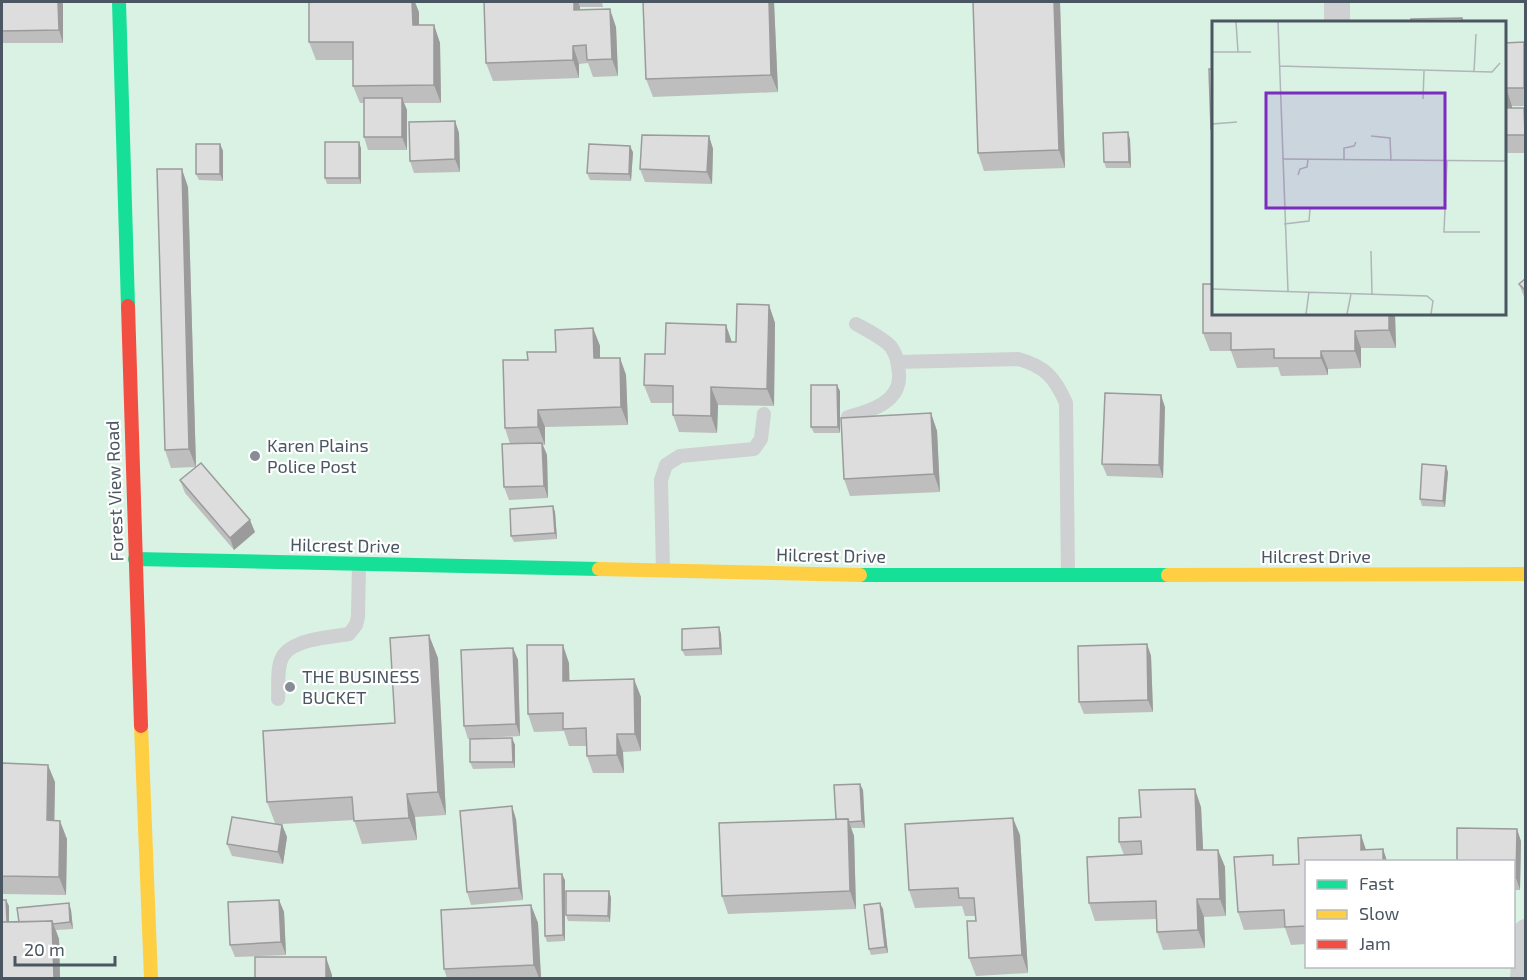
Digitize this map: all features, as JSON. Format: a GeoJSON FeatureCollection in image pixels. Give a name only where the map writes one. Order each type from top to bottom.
{"type":"FeatureCollection","features":[{"type":"Feature","properties":{"kind":"street","name":"Forest View Road"},"geometry":{"type":"LineString","coordinates":[[119,2],[135,559],[151,978]]}},
{"type":"Feature","properties":{"kind":"street"},"geometry":{"type":"LineString","coordinates":[[1337,21],[1338,2]]}},
{"type":"Feature","properties":{"kind":"street","name":"Hilcrest Drive"},"geometry":{"type":"LineString","coordinates":[[135,559],[875,575],[1526,574]]}},
{"type":"Feature","properties":{"kind":"street"},"geometry":{"type":"LineString","coordinates":[[1523,978],[1526,932]]}},
{"type":"Feature","properties":{"kind":"lane"},"geometry":{"type":"LineString","coordinates":[[848,417],[893,398],[900,384],[898,362],[890,346],[856,324]]}},
{"type":"Feature","properties":{"kind":"lane"},"geometry":{"type":"LineString","coordinates":[[898,362],[1018,359],[1036,364],[1045,370],[1059,386],[1066,403],[1068,575]]}},
{"type":"Feature","properties":{"kind":"lane"},"geometry":{"type":"LineString","coordinates":[[663,570],[661,480],[666,465],[680,456],[754,449],[761,439],[764,414]]}},
{"type":"Feature","properties":{"kind":"lane"},"geometry":{"type":"LineString","coordinates":[[278,699],[282,657],[291,647],[349,634],[356,625],[359,564]]}},
{"type":"Feature","properties":{"kind":"green space"},"geometry":{"type":"Polygon","coordinates":[[[2,2],[1525,2],[1525,978],[2,978],[2,2]]]}},
{"type":"Feature","properties":{"kind":"building"},"geometry":{"type":"Polygon","coordinates":[[[2,2],[58,2],[59,30],[2,31],[2,2]]]}},
{"type":"Feature","properties":{"kind":"building"},"geometry":{"type":"Polygon","coordinates":[[[309,2],[412,2],[413,25],[434,25],[434,85],[353,86],[353,42],[309,42],[309,2]]]}},
{"type":"Feature","properties":{"kind":"building"},"geometry":{"type":"Polygon","coordinates":[[[484,2],[574,2],[574,10],[610,9],[612,59],[587,60],[586,45],[573,46],[573,60],[486,63],[484,2]]]}},
{"type":"Feature","properties":{"kind":"building"},"geometry":{"type":"Polygon","coordinates":[[[643,2],[769,2],[771,75],[646,79],[643,2]]]}},
{"type":"Feature","properties":{"kind":"building"},"geometry":{"type":"Polygon","coordinates":[[[973,2],[1054,2],[1059,150],[978,153],[973,2]]]}},
{"type":"Feature","properties":{"kind":"building"},"geometry":{"type":"Polygon","coordinates":[[[1462,18],[1462,21],[1411,21],[1411,19],[1462,18]]]}},
{"type":"Feature","properties":{"kind":"building"},"geometry":{"type":"Polygon","coordinates":[[[1524,42],[1524,88],[1506,88],[1506,43],[1524,42]]]}},
{"type":"Feature","properties":{"kind":"building"},"geometry":{"type":"Polygon","coordinates":[[[1209,69],[1212,69],[1211,129],[1209,69]]]}},
{"type":"Feature","properties":{"kind":"building"},"geometry":{"type":"Polygon","coordinates":[[[364,98],[402,98],[402,137],[364,137],[364,98]]]}},
{"type":"Feature","properties":{"kind":"building"},"geometry":{"type":"Polygon","coordinates":[[[1506,108],[1524,108],[1525,135],[1506,135],[1506,108]]]}},
{"type":"Feature","properties":{"kind":"building"},"geometry":{"type":"Polygon","coordinates":[[[455,121],[455,159],[410,161],[409,122],[455,121]]]}},
{"type":"Feature","properties":{"kind":"building"},"geometry":{"type":"Polygon","coordinates":[[[1128,132],[1129,162],[1104,162],[1103,133],[1128,132]]]}},
{"type":"Feature","properties":{"kind":"building"},"geometry":{"type":"Polygon","coordinates":[[[642,135],[709,136],[707,172],[640,169],[642,135]]]}},
{"type":"Feature","properties":{"kind":"building"},"geometry":{"type":"Polygon","coordinates":[[[325,142],[359,142],[359,178],[325,178],[325,142]]]}},
{"type":"Feature","properties":{"kind":"building"},"geometry":{"type":"Polygon","coordinates":[[[196,144],[220,144],[220,174],[196,174],[196,144]]]}},
{"type":"Feature","properties":{"kind":"building"},"geometry":{"type":"Polygon","coordinates":[[[589,144],[630,146],[629,174],[587,173],[589,144]]]}},
{"type":"Feature","properties":{"kind":"building"},"geometry":{"type":"Polygon","coordinates":[[[157,169],[182,169],[189,449],[165,450],[157,169]]]}},
{"type":"Feature","properties":{"kind":"building"},"geometry":{"type":"Polygon","coordinates":[[[1526,278],[1526,291],[1519,284],[1526,278]]]}},
{"type":"Feature","properties":{"kind":"building"},"geometry":{"type":"Polygon","coordinates":[[[1203,284],[1212,284],[1212,315],[1389,315],[1389,330],[1355,331],[1355,351],[1321,351],[1321,358],[1274,358],[1274,349],[1231,350],[1231,333],[1203,333],[1203,284]]]}},
{"type":"Feature","properties":{"kind":"building"},"geometry":{"type":"Polygon","coordinates":[[[737,304],[769,305],[767,389],[711,387],[711,416],[673,415],[673,386],[644,385],[645,354],[665,354],[666,323],[726,325],[726,342],[736,342],[737,304]]]}},
{"type":"Feature","properties":{"kind":"building"},"geometry":{"type":"Polygon","coordinates":[[[593,328],[594,358],[620,358],[621,407],[538,410],[538,427],[505,428],[503,360],[528,360],[527,352],[556,352],[555,330],[593,328]]]}},
{"type":"Feature","properties":{"kind":"building"},"geometry":{"type":"Polygon","coordinates":[[[811,385],[837,385],[838,427],[811,427],[811,385]]]}},
{"type":"Feature","properties":{"kind":"building"},"geometry":{"type":"Polygon","coordinates":[[[1105,393],[1161,395],[1159,465],[1102,464],[1105,393]]]}},
{"type":"Feature","properties":{"kind":"building"},"geometry":{"type":"Polygon","coordinates":[[[931,413],[934,474],[844,479],[841,418],[931,413]]]}},
{"type":"Feature","properties":{"kind":"building"},"geometry":{"type":"Polygon","coordinates":[[[542,443],[544,486],[504,487],[502,444],[542,443]]]}},
{"type":"Feature","properties":{"kind":"building"},"geometry":{"type":"Polygon","coordinates":[[[201,463],[250,520],[230,538],[180,480],[201,463]]]}},
{"type":"Feature","properties":{"kind":"building"},"geometry":{"type":"Polygon","coordinates":[[[1422,464],[1446,466],[1443,501],[1420,499],[1422,464]]]}},
{"type":"Feature","properties":{"kind":"building"},"geometry":{"type":"Polygon","coordinates":[[[553,506],[555,533],[511,536],[510,509],[553,506]]]}},
{"type":"Feature","properties":{"kind":"building"},"geometry":{"type":"Polygon","coordinates":[[[719,627],[720,648],[682,650],[682,629],[719,627]]]}},
{"type":"Feature","properties":{"kind":"building"},"geometry":{"type":"Polygon","coordinates":[[[429,635],[438,792],[407,794],[409,818],[354,821],[352,797],[267,802],[263,731],[395,723],[390,638],[429,635]]]}},
{"type":"Feature","properties":{"kind":"building"},"geometry":{"type":"Polygon","coordinates":[[[1147,644],[1148,700],[1079,702],[1078,646],[1147,644]]]}},
{"type":"Feature","properties":{"kind":"building"},"geometry":{"type":"Polygon","coordinates":[[[527,645],[563,645],[563,681],[634,679],[635,734],[617,734],[617,755],[587,756],[586,728],[563,729],[563,713],[528,714],[527,645]]]}},
{"type":"Feature","properties":{"kind":"building"},"geometry":{"type":"Polygon","coordinates":[[[513,648],[516,724],[464,726],[461,650],[513,648]]]}},
{"type":"Feature","properties":{"kind":"building"},"geometry":{"type":"Polygon","coordinates":[[[512,738],[513,762],[470,762],[470,739],[512,738]]]}},
{"type":"Feature","properties":{"kind":"building"},"geometry":{"type":"Polygon","coordinates":[[[2,763],[48,765],[47,820],[60,821],[59,877],[2,876],[2,763]]]}},
{"type":"Feature","properties":{"kind":"building"},"geometry":{"type":"Polygon","coordinates":[[[860,784],[862,821],[849,822],[848,819],[836,819],[834,785],[860,784]]]}},
{"type":"Feature","properties":{"kind":"building"},"geometry":{"type":"Polygon","coordinates":[[[1195,789],[1197,850],[1218,850],[1220,899],[1197,899],[1198,930],[1157,932],[1156,901],[1089,903],[1087,857],[1142,854],[1141,841],[1119,842],[1119,818],[1141,817],[1139,790],[1195,789]]]}},
{"type":"Feature","properties":{"kind":"building"},"geometry":{"type":"Polygon","coordinates":[[[512,806],[519,888],[467,892],[460,811],[512,806]]]}},
{"type":"Feature","properties":{"kind":"building"},"geometry":{"type":"Polygon","coordinates":[[[232,817],[282,825],[278,852],[227,844],[232,817]]]}},
{"type":"Feature","properties":{"kind":"building"},"geometry":{"type":"Polygon","coordinates":[[[1013,818],[1022,955],[969,958],[967,921],[976,921],[974,898],[959,898],[958,888],[909,890],[905,824],[1013,818]]]}},
{"type":"Feature","properties":{"kind":"building"},"geometry":{"type":"Polygon","coordinates":[[[848,819],[850,891],[722,896],[719,823],[848,819]]]}},
{"type":"Feature","properties":{"kind":"building"},"geometry":{"type":"Polygon","coordinates":[[[1457,828],[1517,829],[1516,878],[1515,860],[1457,860],[1457,828]]]}},
{"type":"Feature","properties":{"kind":"building"},"geometry":{"type":"Polygon","coordinates":[[[1361,835],[1361,850],[1383,849],[1383,860],[1305,860],[1305,926],[1285,927],[1284,910],[1238,912],[1234,857],[1273,855],[1273,865],[1299,864],[1298,838],[1361,835]]]}},
{"type":"Feature","properties":{"kind":"building"},"geometry":{"type":"Polygon","coordinates":[[[544,874],[562,874],[563,935],[545,936],[544,874]]]}},
{"type":"Feature","properties":{"kind":"building"},"geometry":{"type":"Polygon","coordinates":[[[566,891],[609,891],[608,916],[566,915],[566,891]]]}},
{"type":"Feature","properties":{"kind":"building"},"geometry":{"type":"Polygon","coordinates":[[[2,900],[6,900],[7,922],[2,922],[2,900]]]}},
{"type":"Feature","properties":{"kind":"building"},"geometry":{"type":"Polygon","coordinates":[[[279,900],[281,942],[230,945],[228,902],[279,900]]]}},
{"type":"Feature","properties":{"kind":"building"},"geometry":{"type":"Polygon","coordinates":[[[69,903],[70,922],[53,924],[52,921],[19,922],[17,908],[69,903]]]}},
{"type":"Feature","properties":{"kind":"building"},"geometry":{"type":"Polygon","coordinates":[[[880,903],[885,947],[869,949],[864,905],[880,903]]]}},
{"type":"Feature","properties":{"kind":"building"},"geometry":{"type":"Polygon","coordinates":[[[531,905],[534,965],[444,969],[441,910],[531,905]]]}},
{"type":"Feature","properties":{"kind":"building"},"geometry":{"type":"Polygon","coordinates":[[[52,921],[54,978],[2,978],[2,922],[52,921]]]}},
{"type":"Feature","properties":{"kind":"building"},"geometry":{"type":"Polygon","coordinates":[[[255,957],[326,957],[326,978],[255,978],[255,957]]]}},
{"type":"Feature","properties":{"kind":"traffic: fast"},"geometry":{"type":"LineString","coordinates":[[119,2],[128,306]]}},
{"type":"Feature","properties":{"kind":"traffic: fast"},"geometry":{"type":"LineString","coordinates":[[135,559],[599,569]]}},
{"type":"Feature","properties":{"kind":"traffic: fast"},"geometry":{"type":"LineString","coordinates":[[860,575],[1168,575]]}},
{"type":"Feature","properties":{"kind":"traffic: slow"},"geometry":{"type":"LineString","coordinates":[[599,569],[860,575]]}},
{"type":"Feature","properties":{"kind":"traffic: slow"},"geometry":{"type":"LineString","coordinates":[[1168,575],[1526,574]]}},
{"type":"Feature","properties":{"kind":"traffic: slow"},"geometry":{"type":"LineString","coordinates":[[141,726],[151,978]]}},
{"type":"Feature","properties":{"kind":"traffic: jam"},"geometry":{"type":"LineString","coordinates":[[128,306],[141,726]]}},
{"type":"Feature","properties":{"kind":"place","name":"Karen Plains Police Post"},"geometry":{"type":"Point","coordinates":[255,456]}},
{"type":"Feature","properties":{"kind":"place","name":"THE BUSINESS BUCKET"},"geometry":{"type":"Point","coordinates":[290,687]}}]}
